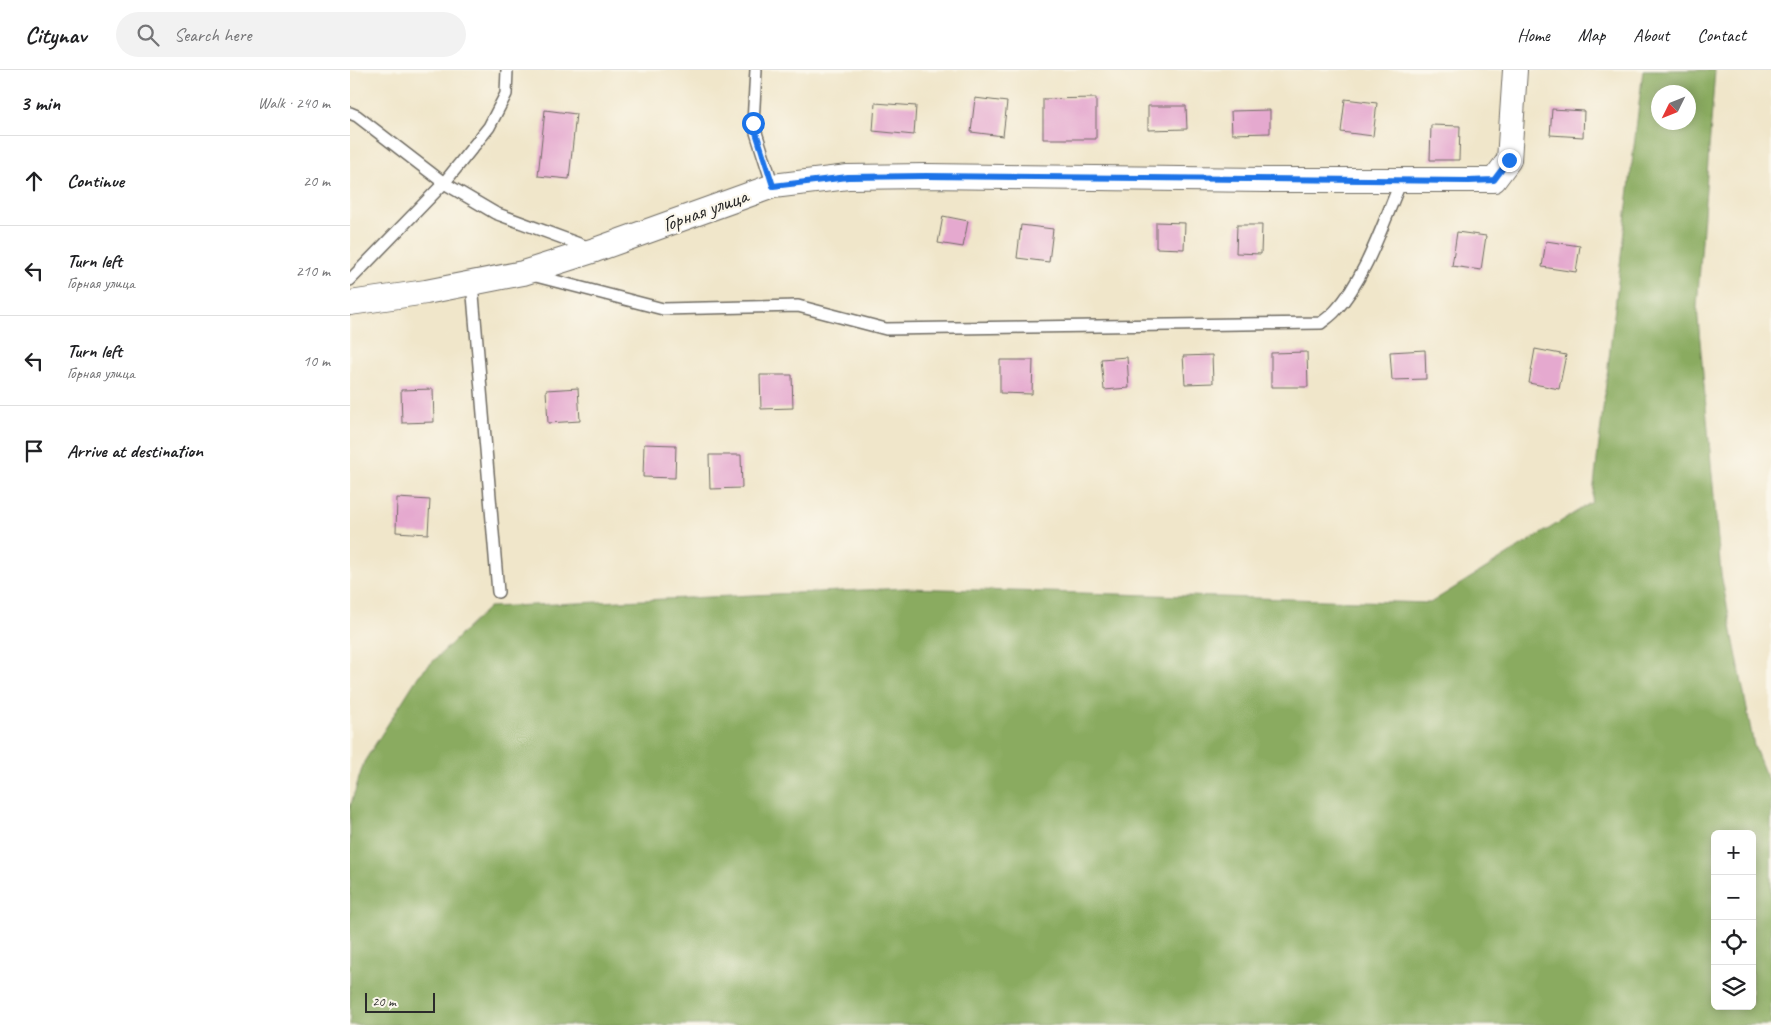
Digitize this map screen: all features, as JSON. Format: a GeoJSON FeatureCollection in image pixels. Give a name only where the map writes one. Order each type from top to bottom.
{"type":"FeatureCollection","features":[{"type":"Feature","properties":{"kind":"street","name":"Горная улица"},"geometry":{"type":"LineString","coordinates":[[350,303],[426,292],[523,273],[595,250],[773,186],[848,177],[1494,180],[1509,160],[1515,70]]}},
{"type":"Feature","properties":{"kind":"lane"},"geometry":{"type":"LineString","coordinates":[[350,280],[444,183],[489,127],[506,94],[506,70]]}},
{"type":"Feature","properties":{"kind":"lane"},"geometry":{"type":"LineString","coordinates":[[756,70],[753,123],[773,186]]}},
{"type":"Feature","properties":{"kind":"lane"},"geometry":{"type":"LineString","coordinates":[[350,113],[357,116],[444,183],[495,214],[595,250]]}},
{"type":"Feature","properties":{"kind":"lane"},"geometry":{"type":"LineString","coordinates":[[523,273],[664,309],[798,306],[886,329],[1322,323],[1336,310],[1354,286],[1372,250],[1402,179]]}},
{"type":"Feature","properties":{"kind":"lane"},"geometry":{"type":"LineString","coordinates":[[472,283],[498,592]]}},
{"type":"Feature","properties":{"kind":"green space"},"geometry":{"type":"Polygon","coordinates":[[[1643,70],[1715,70],[1697,307],[1721,574],[1754,746],[1771,788],[1771,1025],[350,1025],[350,807],[364,762],[419,675],[489,607],[907,588],[1430,603],[1592,502],[1643,70]]]}},
{"type":"Feature","properties":{"kind":"building"},"geometry":{"type":"Polygon","coordinates":[[[975,98],[1007,102],[1003,136],[971,132],[975,98]]]}},
{"type":"Feature","properties":{"kind":"building"},"geometry":{"type":"Polygon","coordinates":[[[1096,98],[1096,139],[1043,139],[1043,99],[1096,98]]]}},
{"type":"Feature","properties":{"kind":"building"},"geometry":{"type":"Polygon","coordinates":[[[1345,99],[1377,103],[1373,136],[1341,132],[1345,99]]]}},
{"type":"Feature","properties":{"kind":"building"},"geometry":{"type":"Polygon","coordinates":[[[875,103],[916,106],[914,135],[873,131],[875,103]]]}},
{"type":"Feature","properties":{"kind":"building"},"geometry":{"type":"Polygon","coordinates":[[[1148,106],[1186,106],[1187,129],[1148,130],[1148,106]]]}},
{"type":"Feature","properties":{"kind":"building"},"geometry":{"type":"Polygon","coordinates":[[[1552,109],[1584,111],[1583,137],[1550,135],[1552,109]]]}},
{"type":"Feature","properties":{"kind":"building"},"geometry":{"type":"Polygon","coordinates":[[[545,110],[576,114],[569,179],[538,176],[545,110]]]}},
{"type":"Feature","properties":{"kind":"building"},"geometry":{"type":"Polygon","coordinates":[[[1270,110],[1270,133],[1232,134],[1231,111],[1270,110]]]}},
{"type":"Feature","properties":{"kind":"building"},"geometry":{"type":"Polygon","coordinates":[[[1431,125],[1460,126],[1459,160],[1430,160],[1431,125]]]}},
{"type":"Feature","properties":{"kind":"building"},"geometry":{"type":"Polygon","coordinates":[[[943,216],[968,221],[963,247],[938,243],[943,216]]]}},
{"type":"Feature","properties":{"kind":"building"},"geometry":{"type":"Polygon","coordinates":[[[1156,222],[1185,223],[1184,249],[1156,248],[1156,222]]]}},
{"type":"Feature","properties":{"kind":"building"},"geometry":{"type":"Polygon","coordinates":[[[1021,225],[1053,229],[1049,262],[1017,258],[1021,225]]]}},
{"type":"Feature","properties":{"kind":"building"},"geometry":{"type":"Polygon","coordinates":[[[1237,225],[1262,225],[1261,254],[1236,253],[1237,225]]]}},
{"type":"Feature","properties":{"kind":"building"},"geometry":{"type":"Polygon","coordinates":[[[1457,232],[1486,236],[1481,270],[1452,266],[1457,232]]]}},
{"type":"Feature","properties":{"kind":"building"},"geometry":{"type":"Polygon","coordinates":[[[1546,241],[1580,246],[1576,272],[1542,267],[1546,241]]]}},
{"type":"Feature","properties":{"kind":"building"},"geometry":{"type":"Polygon","coordinates":[[[1535,349],[1566,355],[1559,389],[1529,383],[1535,349]]]}},
{"type":"Feature","properties":{"kind":"building"},"geometry":{"type":"Polygon","coordinates":[[[1425,350],[1426,379],[1392,380],[1390,352],[1425,350]]]}},
{"type":"Feature","properties":{"kind":"building"},"geometry":{"type":"Polygon","coordinates":[[[1307,352],[1308,387],[1271,387],[1271,353],[1307,352]]]}},
{"type":"Feature","properties":{"kind":"building"},"geometry":{"type":"Polygon","coordinates":[[[1212,355],[1213,383],[1185,384],[1183,356],[1212,355]]]}},
{"type":"Feature","properties":{"kind":"building"},"geometry":{"type":"Polygon","coordinates":[[[1127,357],[1129,388],[1104,390],[1101,359],[1127,357]]]}},
{"type":"Feature","properties":{"kind":"building"},"geometry":{"type":"Polygon","coordinates":[[[1000,360],[1033,360],[1032,394],[1000,393],[1000,360]]]}},
{"type":"Feature","properties":{"kind":"building"},"geometry":{"type":"Polygon","coordinates":[[[760,375],[792,375],[793,408],[761,409],[760,375]]]}},
{"type":"Feature","properties":{"kind":"building"},"geometry":{"type":"Polygon","coordinates":[[[578,388],[580,421],[548,423],[546,390],[578,388]]]}},
{"type":"Feature","properties":{"kind":"building"},"geometry":{"type":"Polygon","coordinates":[[[433,389],[434,422],[402,423],[401,390],[433,389]]]}},
{"type":"Feature","properties":{"kind":"building"},"geometry":{"type":"Polygon","coordinates":[[[644,444],[676,445],[675,478],[643,477],[644,444]]]}},
{"type":"Feature","properties":{"kind":"building"},"geometry":{"type":"Polygon","coordinates":[[[709,455],[741,455],[742,488],[710,489],[709,455]]]}},
{"type":"Feature","properties":{"kind":"building"},"geometry":{"type":"Polygon","coordinates":[[[397,498],[430,500],[428,534],[396,532],[397,498]]]}},
{"type":"Feature","properties":{"kind":"route"},"geometry":{"type":"LineString","coordinates":[[753,123],[773,186],[848,177],[926,176],[1469,181],[1494,180],[1509,160]]}}]}
